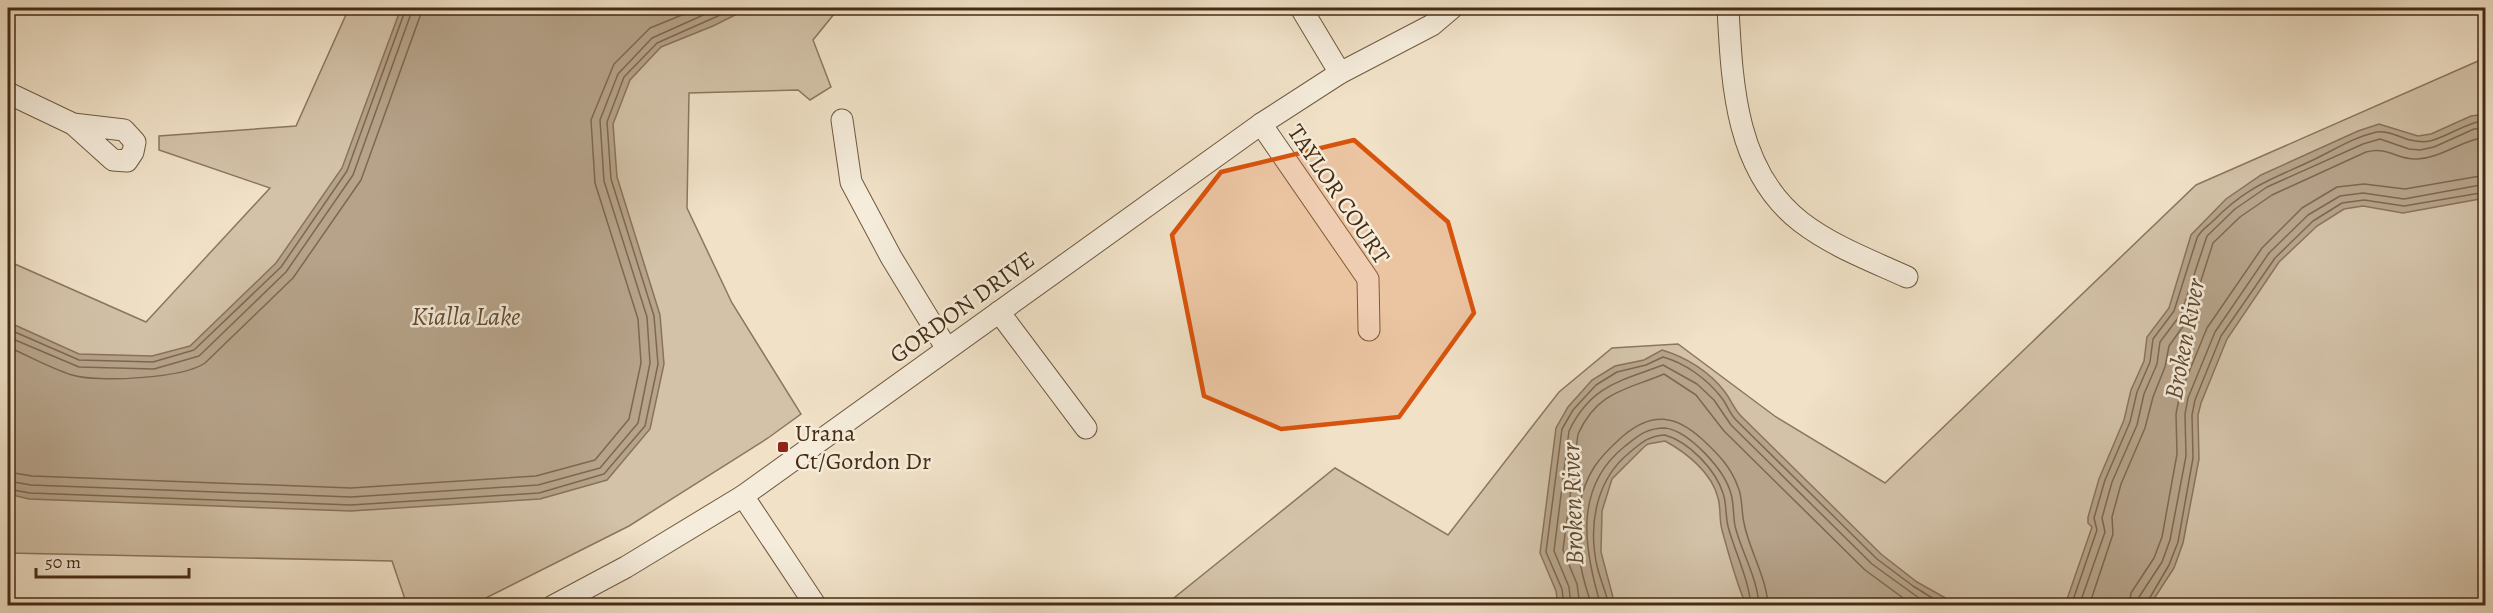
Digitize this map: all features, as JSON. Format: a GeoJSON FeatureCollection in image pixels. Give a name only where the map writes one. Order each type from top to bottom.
{"type":"FeatureCollection","features":[{"type":"Feature","properties":{"kind":"street"},"geometry":{"type":"LineString","coordinates":[[1301,8],[1340,73]]}},
{"type":"Feature","properties":{"kind":"street","name":"GORDON DRIVE"},"geometry":{"type":"LineString","coordinates":[[1396,43],[1428,13],[1440,8]]}},
{"type":"Feature","properties":{"kind":"street","name":"GORDON DRIVE"},"geometry":{"type":"LineString","coordinates":[[554,606],[626,567],[743,496],[1262,124],[1340,73],[1432,26],[1452,8]]}},
{"type":"Feature","properties":{"kind":"street"},"geometry":{"type":"LineString","coordinates":[[1728,8],[1734,96],[1742,130],[1758,169],[1777,199],[1801,222],[1841,247],[1907,277]]}},
{"type":"Feature","properties":{"kind":"street"},"geometry":{"type":"LineString","coordinates":[[8,93],[73,124]]}},
{"type":"Feature","properties":{"kind":"street"},"geometry":{"type":"LineString","coordinates":[[842,120],[851,182],[891,257],[947,349]]}},
{"type":"Feature","properties":{"kind":"street","name":"TAYLOR COURT"},"geometry":{"type":"LineString","coordinates":[[1262,124],[1368,279],[1369,330]]}},
{"type":"Feature","properties":{"kind":"street"},"geometry":{"type":"LineString","coordinates":[[999,312],[1086,428]]}},
{"type":"Feature","properties":{"kind":"street"},"geometry":{"type":"LineString","coordinates":[[743,496],[816,606]]}},
{"type":"Feature","properties":{"kind":"highlighted area"},"geometry":{"type":"Polygon","coordinates":[[[1354,140],[1448,222],[1474,313],[1399,417],[1281,429],[1204,396],[1172,235],[1221,172],[1354,140]]]}},
{"type":"Feature","properties":{"kind":"shaded area","name":"Kialla Lake"},"geometry":{"type":"Polygon","coordinates":[[[349,8],[839,8],[813,40],[831,87],[810,100],[798,90],[689,93],[687,208],[732,303],[801,414],[768,438],[629,526],[472,605],[407,605],[392,561],[8,553],[8,261],[146,322],[270,188],[159,150],[159,136],[296,126],[349,8]]]}},
{"type":"Feature","properties":{"kind":"shaded area"},"geometry":{"type":"Polygon","coordinates":[[[2485,58],[2485,605],[1164,606],[1335,468],[1448,535],[1559,392],[1612,348],[1678,344],[1776,417],[1885,483],[2196,185],[2485,58]]]}},
{"type":"Feature","properties":{"kind":"water","name":"Kialla Lake"},"geometry":{"type":"Polygon","coordinates":[[[401,8],[749,8],[713,26],[661,47],[630,80],[613,124],[617,177],[660,315],[664,364],[650,429],[607,480],[540,499],[351,511],[29,499],[8,494],[8,322],[79,354],[152,356],[190,346],[276,263],[342,168],[401,8]]]}},
{"type":"Feature","properties":{"kind":"water","name":"Broken River"},"geometry":{"type":"Polygon","coordinates":[[[2485,114],[2485,198],[2403,213],[2363,206],[2344,209],[2317,226],[2279,262],[2227,339],[2201,403],[2198,415],[2199,459],[2183,543],[2174,568],[2150,605],[2065,605],[2092,527],[2088,523],[2088,517],[2099,479],[2124,420],[2131,390],[2144,361],[2147,337],[2169,308],[2191,235],[2226,199],[2261,175],[2358,131],[2379,124],[2418,136],[2431,134],[2471,116],[2485,114]]]}},
{"type":"Feature","properties":{"kind":"water","name":"Broken River"},"geometry":{"type":"Polygon","coordinates":[[[1662,350],[1689,361],[1712,378],[1725,392],[1741,416],[1881,554],[1917,582],[1958,605],[1746,605],[1722,530],[1715,489],[1697,465],[1682,451],[1665,441],[1648,444],[1612,479],[1602,511],[1601,552],[1615,605],[1558,605],[1556,591],[1540,553],[1556,428],[1568,407],[1592,380],[1615,366],[1644,360],[1662,350]]]}},
{"type":"Feature","properties":{"kind":"place","name":"Urana Ct/Gordon Dr"},"geometry":{"type":"Point","coordinates":[783,447]}}]}
